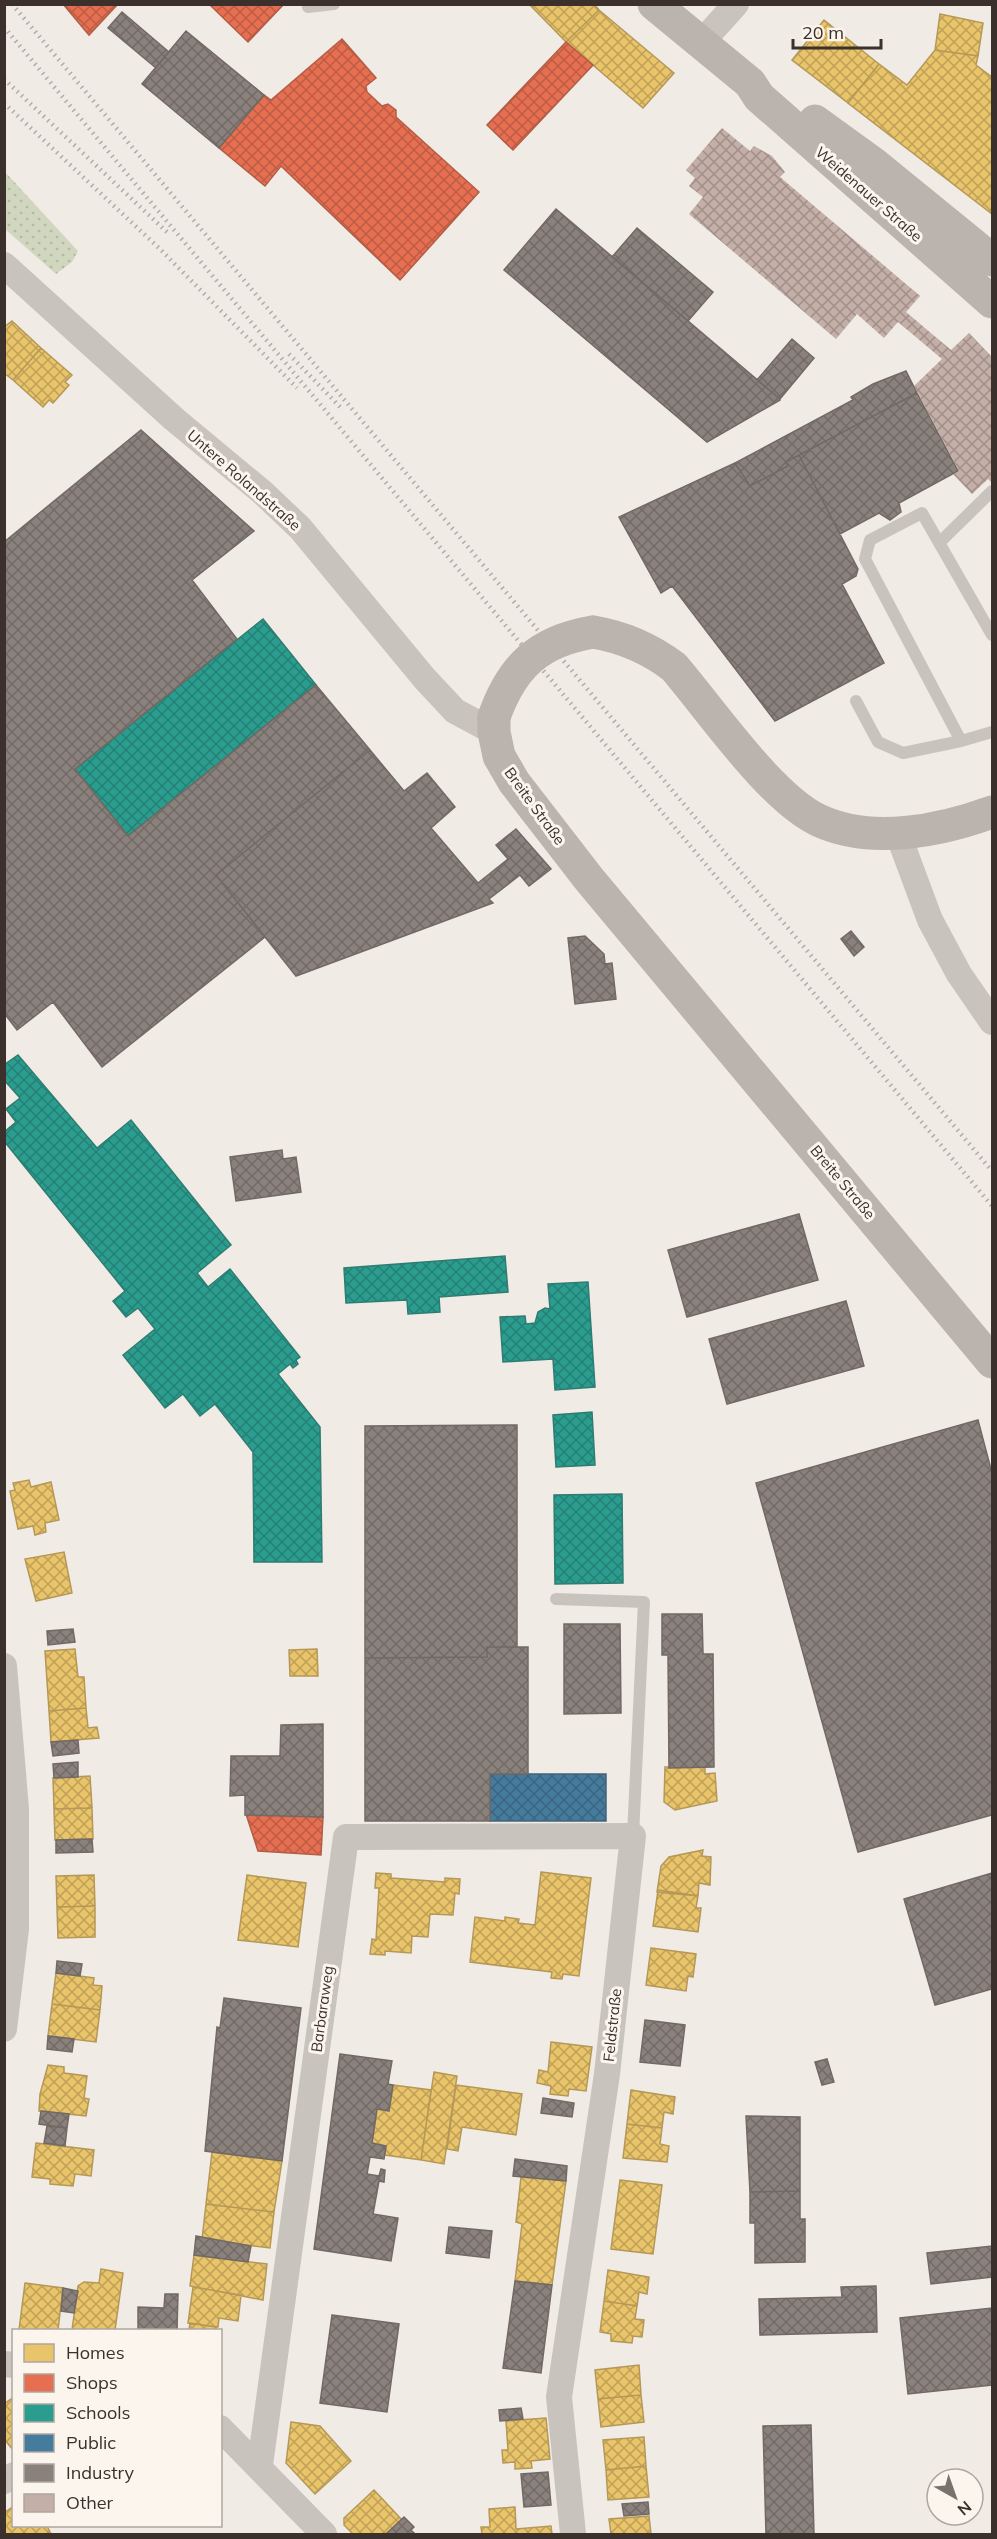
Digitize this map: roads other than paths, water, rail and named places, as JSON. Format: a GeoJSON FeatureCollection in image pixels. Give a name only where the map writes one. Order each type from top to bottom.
{"type":"FeatureCollection","features":[{"type":"Feature","properties":{"kind":"street","name":"Weidenauer Straße"},"geometry":{"type":"LineString","coordinates":[[654,4],[750,83],[759,97],[987,276]]}},
{"type":"Feature","properties":{"kind":"street"},"geometry":{"type":"LineString","coordinates":[[700,44],[736,4]]}},
{"type":"Feature","properties":{"kind":"street","name":"Untere Rolandstraße"},"geometry":{"type":"LineString","coordinates":[[4,265],[166,411],[292,520],[455,711],[494,725]]}},
{"type":"Feature","properties":{"kind":"street"},"geometry":{"type":"LineString","coordinates":[[494,725],[500,701],[519,668],[551,643],[592,632],[613,636],[636,645],[656,654],[674,667],[763,775],[789,800],[818,820],[854,830],[898,834],[993,812]]}},
{"type":"Feature","properties":{"kind":"street","name":"Breite Straße"},"geometry":{"type":"LineString","coordinates":[[494,725],[500,756],[514,782],[583,870],[993,1362]]}},
{"type":"Feature","properties":{"kind":"street"},"geometry":{"type":"LineString","coordinates":[[898,834],[930,920],[959,974],[993,1022]]}},
{"type":"Feature","properties":{"kind":"street"},"geometry":{"type":"LineString","coordinates":[[4,1666],[16,1809],[16,1929],[4,2029]]}},
{"type":"Feature","properties":{"kind":"street","name":"Barbaraweg"},"geometry":{"type":"LineString","coordinates":[[260,2465],[346,1837],[633,1836]]}},
{"type":"Feature","properties":{"kind":"street","name":"Feldstraße"},"geometry":{"type":"LineString","coordinates":[[573,2535],[559,2397],[607,2074],[633,1836]]}},
{"type":"Feature","properties":{"kind":"street"},"geometry":{"type":"LineString","coordinates":[[222,2430],[260,2465],[324,2535]]}},
{"type":"Feature","properties":{"kind":"lane"},"geometry":{"type":"LineString","coordinates":[[308,7],[334,4]]}},
{"type":"Feature","properties":{"kind":"lane"},"geometry":{"type":"LineString","coordinates":[[939,543],[993,491]]}},
{"type":"Feature","properties":{"kind":"lane"},"geometry":{"type":"LineString","coordinates":[[961,741],[865,559],[870,540],[922,513],[993,635]]}},
{"type":"Feature","properties":{"kind":"lane"},"geometry":{"type":"LineString","coordinates":[[856,701],[878,742],[903,753],[993,732]]}},
{"type":"Feature","properties":{"kind":"lane","name":"Feldstraße"},"geometry":{"type":"LineString","coordinates":[[556,1599],[644,1602],[633,1836]]}},
{"type":"Feature","properties":{"kind":"railway"},"geometry":{"type":"LineString","coordinates":[[12,4],[992,1171]]}},
{"type":"Feature","properties":{"kind":"railway"},"geometry":{"type":"LineString","coordinates":[[4,27],[992,1206]]}},
{"type":"Feature","properties":{"kind":"railway"},"geometry":{"type":"LineString","coordinates":[[4,79],[168,233]]}},
{"type":"Feature","properties":{"kind":"railway"},"geometry":{"type":"LineString","coordinates":[[4,103],[160,249],[297,388]]}},
{"type":"Feature","properties":{"kind":"railway"},"geometry":{"type":"LineString","coordinates":[[289,354],[341,408]]}}]}
